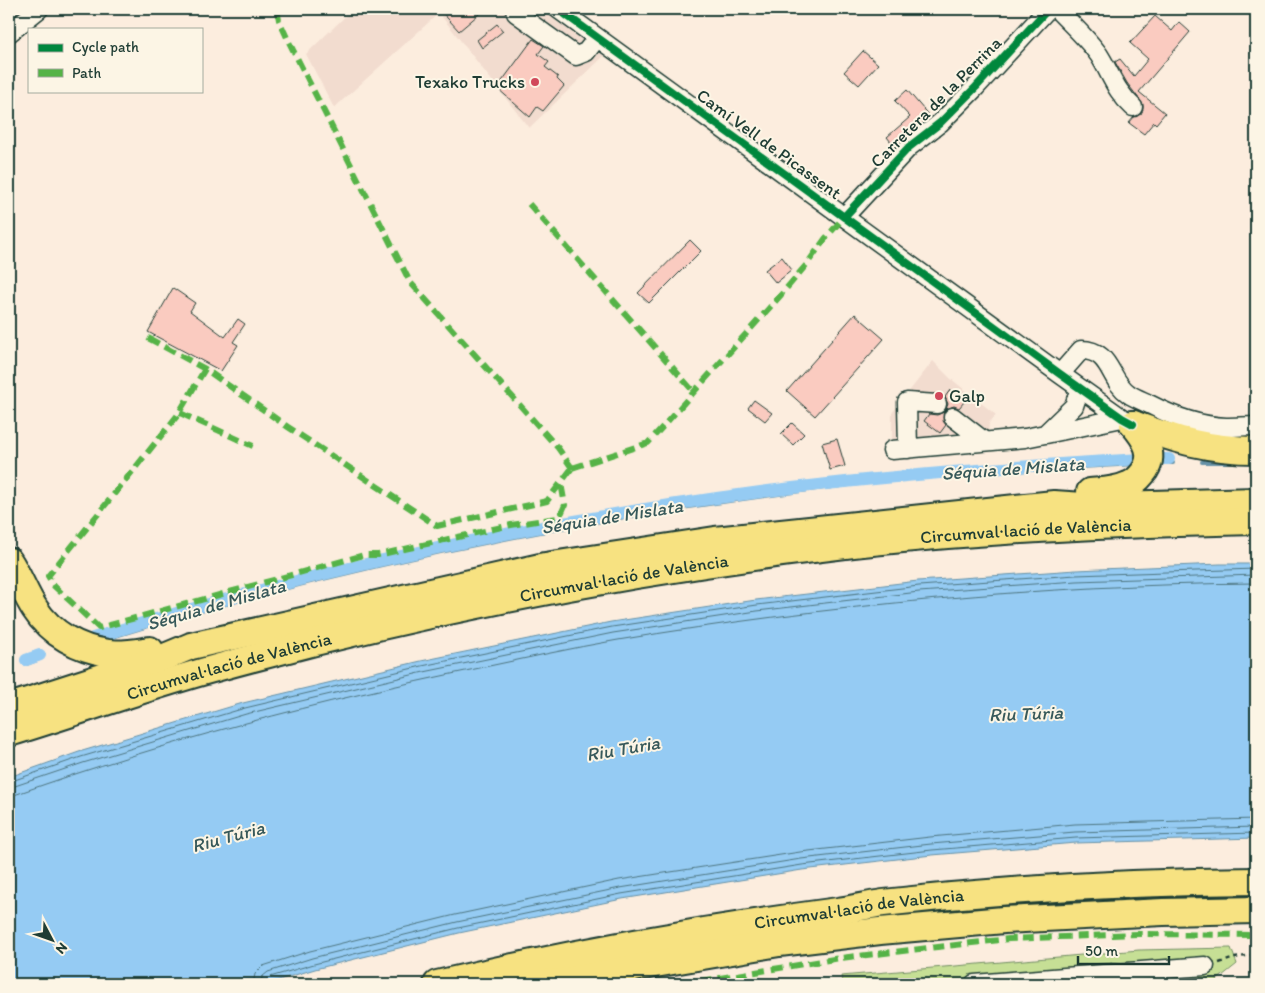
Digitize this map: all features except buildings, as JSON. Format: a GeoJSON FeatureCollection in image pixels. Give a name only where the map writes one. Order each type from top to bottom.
{"type":"FeatureCollection","features":[{"type":"Feature","properties":{"kind":"highway"},"geometry":{"type":"LineString","coordinates":[[1127,421],[1174,439],[1215,448],[1256,450]]}},
{"type":"Feature","properties":{"kind":"highway"},"geometry":{"type":"LineString","coordinates":[[1054,504],[1082,492],[1113,490],[1129,485],[1139,478],[1146,468],[1149,448],[1144,438],[1127,421]]}},
{"type":"Feature","properties":{"kind":"highway","name":"Circumval·lació de València"},"geometry":{"type":"LineString","coordinates":[[9,707],[167,656],[191,646],[545,566],[715,540],[1054,504],[1083,506],[1256,501]]}},
{"type":"Feature","properties":{"kind":"highway","name":"Circumval·lació de València"},"geometry":{"type":"LineString","coordinates":[[9,733],[214,668],[379,627],[555,589],[718,561],[956,535],[1085,526],[1256,521]]}},
{"type":"Feature","properties":{"kind":"highway"},"geometry":{"type":"LineString","coordinates":[[9,562],[35,609],[48,627],[64,638],[86,648],[110,654],[134,653],[163,647],[191,646]]}},
{"type":"Feature","properties":{"kind":"highway","name":"Circumval·lació de València"},"geometry":{"type":"LineString","coordinates":[[436,984],[535,962],[649,940],[771,920],[855,909],[880,903],[1002,891],[1158,882],[1256,880]]}},
{"type":"Feature","properties":{"kind":"highway"},"geometry":{"type":"LineString","coordinates":[[855,909],[880,912],[1002,901],[1094,898],[1256,900]]}},
{"type":"Feature","properties":{"kind":"highway","name":"Circumval·lació de València"},"geometry":{"type":"LineString","coordinates":[[534,984],[558,983],[780,943],[880,931],[1004,920],[1163,912],[1256,910]]}},
{"type":"Feature","properties":{"kind":"street"},"geometry":{"type":"LineString","coordinates":[[9,33],[39,9]]}},
{"type":"Feature","properties":{"kind":"street"},"geometry":{"type":"LineString","coordinates":[[515,9],[516,13],[576,56],[586,52],[597,38]]}},
{"type":"Feature","properties":{"kind":"street","name":"Camí Vell de Picassent"},"geometry":{"type":"LineString","coordinates":[[558,9],[1127,421]]}},
{"type":"Feature","properties":{"kind":"street","name":"Carretera de la Perrina"},"geometry":{"type":"LineString","coordinates":[[844,216],[909,147],[940,123],[976,87],[1048,9]]}},
{"type":"Feature","properties":{"kind":"street"},"geometry":{"type":"LineString","coordinates":[[1057,9],[1090,44],[1122,97],[1133,107]]}},
{"type":"Feature","properties":{"kind":"street"},"geometry":{"type":"LineString","coordinates":[[1060,374],[1081,350],[1089,350],[1108,363],[1118,384],[1128,394],[1165,412],[1191,422],[1224,427],[1256,426]]}},
{"type":"Feature","properties":{"kind":"street"},"geometry":{"type":"LineString","coordinates":[[1045,434],[1074,406],[1080,388]]}},
{"type":"Feature","properties":{"kind":"street"},"geometry":{"type":"LineString","coordinates":[[937,404],[907,402],[900,449],[1025,438],[1127,421]]}},
{"type":"Feature","properties":{"kind":"street"},"geometry":{"type":"LineString","coordinates":[[953,417],[984,441]]}},
{"type":"Feature","properties":{"kind":"street"},"geometry":{"type":"LineString","coordinates":[[974,984],[1205,966]]}},
{"type":"Feature","properties":{"kind":"path"},"geometry":{"type":"LineString","coordinates":[[1205,966],[1256,954]]}},
{"type":"Feature","properties":{"kind":"shaded area","name":"Texako Trucks"},"geometry":{"type":"Polygon","coordinates":[[[353,9],[540,9],[604,56],[529,128],[439,13],[334,108],[306,54],[353,9]]]}},
{"type":"Feature","properties":{"kind":"shaded area","name":"Galp"},"geometry":{"type":"Polygon","coordinates":[[[933,361],[950,378],[996,415],[989,423],[988,435],[892,442],[892,413],[933,361]]]}},
{"type":"Feature","properties":{"kind":"green space"},"geometry":{"type":"Polygon","coordinates":[[[1231,948],[1237,964],[1212,984],[843,984],[841,976],[1139,950],[1231,948]]]}},
{"type":"Feature","properties":{"kind":"water","name":"Riu Túria"},"geometry":{"type":"Polygon","coordinates":[[[1256,564],[1256,838],[1076,843],[932,855],[802,870],[622,899],[459,933],[315,969],[265,984],[9,984],[9,777],[79,752],[243,703],[421,661],[611,622],[756,600],[918,581],[1076,570],[1256,564]]]}},
{"type":"Feature","properties":{"kind":"waterway","name":"Séquia de Mislata"},"geometry":{"type":"LineString","coordinates":[[93,638],[176,613],[343,570],[427,550],[597,517],[682,503],[861,480],[1001,468],[1142,459]]}},
{"type":"Feature","properties":{"kind":"waterway","name":"Séquia de Mislata"},"geometry":{"type":"LineString","coordinates":[[1157,459],[1169,459]]}},
{"type":"Feature","properties":{"kind":"waterway"},"geometry":{"type":"LineString","coordinates":[[1202,462],[1234,462]]}},
{"type":"Feature","properties":{"kind":"waterway"},"geometry":{"type":"LineString","coordinates":[[1158,463],[1173,463]]}},
{"type":"Feature","properties":{"kind":"waterway"},"geometry":{"type":"LineString","coordinates":[[102,640],[175,618],[322,579],[470,546],[620,518],[770,495],[894,480],[1137,464]]}},
{"type":"Feature","properties":{"kind":"waterway","name":"Séquia de Mislata"},"geometry":{"type":"LineString","coordinates":[[26,660],[40,655]]}},
{"type":"Feature","properties":{"kind":"waterway","name":"Séquia de Mislata"},"geometry":{"type":"LineString","coordinates":[[27,664],[40,659]]}},
{"type":"Feature","properties":{"kind":"marked path"},"geometry":{"type":"LineString","coordinates":[[277,9],[279,20],[289,42],[410,282],[558,448],[572,468]]}},
{"type":"Feature","properties":{"kind":"marked path"},"geometry":{"type":"LineString","coordinates":[[529,204],[694,392]]}},
{"type":"Feature","properties":{"kind":"marked path"},"geometry":{"type":"LineString","coordinates":[[572,468],[648,443],[780,296],[844,217]]}},
{"type":"Feature","properties":{"kind":"marked path"},"geometry":{"type":"LineString","coordinates":[[148,338],[205,369],[288,427],[437,526],[547,501],[572,468]]}},
{"type":"Feature","properties":{"kind":"marked path"},"geometry":{"type":"LineString","coordinates":[[205,369],[177,416],[48,576],[54,586],[99,628],[364,555],[378,555],[511,525],[557,518],[565,505],[561,483]]}},
{"type":"Feature","properties":{"kind":"marked path"},"geometry":{"type":"LineString","coordinates":[[180,413],[253,446]]}},
{"type":"Feature","properties":{"kind":"marked path"},"geometry":{"type":"LineString","coordinates":[[683,984],[840,958],[1009,939],[1139,934],[1256,935]]}},
{"type":"Feature","properties":{"kind":"cycle path"},"geometry":{"type":"LineString","coordinates":[[558,9],[1060,374],[1133,424]]}},
{"type":"Feature","properties":{"kind":"cycle path"},"geometry":{"type":"LineString","coordinates":[[844,217],[909,147],[940,123],[976,87],[1048,9]]}},
{"type":"Feature","properties":{"kind":"place","name":"Texako Trucks"},"geometry":{"type":"Point","coordinates":[535,82]}},
{"type":"Feature","properties":{"kind":"place","name":"Galp"},"geometry":{"type":"Point","coordinates":[939,396]}}]}
